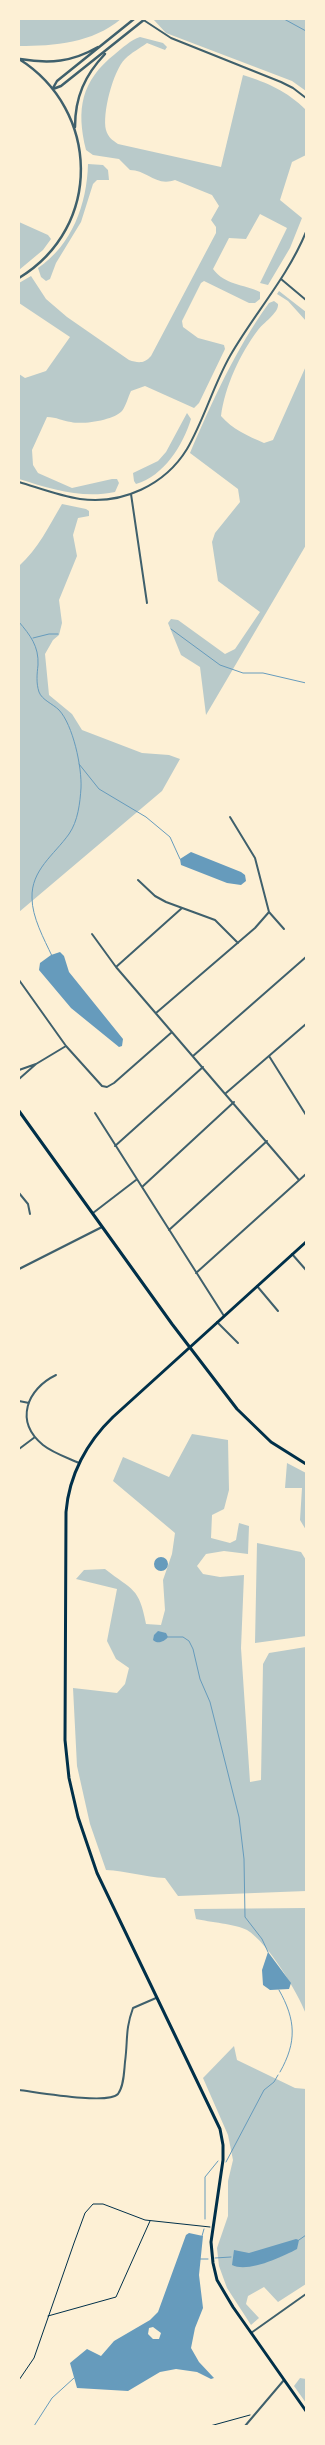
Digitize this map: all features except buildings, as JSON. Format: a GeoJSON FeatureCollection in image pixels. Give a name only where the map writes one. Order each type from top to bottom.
{"type":"FeatureCollection","features":[{"type":"Feature","properties":{"kind":"main road"},"geometry":{"type":"LineString","coordinates":[[19,1111],[226,1396],[254,1428],[283,1451],[306,1464]]}},
{"type":"Feature","properties":{"kind":"main road"},"geometry":{"type":"LineString","coordinates":[[306,1242],[105,1425],[92,1441],[79,1463],[70,1488],[66,1512],[65,1702],[69,1778],[78,1817],[89,1853],[156,1998],[213,2111],[222,2137],[223,2160],[212,2228],[211,2254],[217,2280],[251,2333],[306,2411]]}},
{"type":"Feature","properties":{"kind":"street"},"geometry":{"type":"LineString","coordinates":[[53,88],[57,81],[134,19]]}},
{"type":"Feature","properties":{"kind":"street"},"geometry":{"type":"LineString","coordinates":[[53,88],[61,86],[109,49],[144,19],[166,36],[281,82],[293,88],[306,98]]}},
{"type":"Feature","properties":{"kind":"street"},"geometry":{"type":"LineString","coordinates":[[19,59],[47,62],[64,61],[83,55],[105,43]]}},
{"type":"Feature","properties":{"kind":"street"},"geometry":{"type":"LineString","coordinates":[[75,130],[76,107],[82,87],[92,68],[109,49]]}},
{"type":"Feature","properties":{"kind":"street"},"geometry":{"type":"LineString","coordinates":[[19,59],[38,72],[53,88],[65,106],[75,130],[80,153],[81,174],[74,211],[54,247],[36,266],[19,278]]}},
{"type":"Feature","properties":{"kind":"street"},"geometry":{"type":"LineString","coordinates":[[19,482],[83,500],[111,499],[131,494],[163,476],[182,456],[229,357],[294,259],[306,232]]}},
{"type":"Feature","properties":{"kind":"street"},"geometry":{"type":"LineString","coordinates":[[281,279],[306,300]]}},
{"type":"Feature","properties":{"kind":"street"},"geometry":{"type":"LineString","coordinates":[[131,494],[147,603]]}},
{"type":"Feature","properties":{"kind":"street"},"geometry":{"type":"LineString","coordinates":[[230,817],[255,858],[269,912],[275,916],[284,930]]}},
{"type":"Feature","properties":{"kind":"street"},"geometry":{"type":"LineString","coordinates":[[138,880],[155,896],[215,920],[238,943]]}},
{"type":"Feature","properties":{"kind":"street"},"geometry":{"type":"LineString","coordinates":[[116,967],[182,908]]}},
{"type":"Feature","properties":{"kind":"street"},"geometry":{"type":"LineString","coordinates":[[156,1014],[238,943],[265,918],[269,912]]}},
{"type":"Feature","properties":{"kind":"street"},"geometry":{"type":"LineString","coordinates":[[92,934],[116,967],[234,1102],[299,1180]]}},
{"type":"Feature","properties":{"kind":"street"},"geometry":{"type":"LineString","coordinates":[[193,1056],[306,957]]}},
{"type":"Feature","properties":{"kind":"street"},"geometry":{"type":"LineString","coordinates":[[19,980],[66,1046],[99,1084],[107,1087],[172,1032]]}},
{"type":"Feature","properties":{"kind":"street"},"geometry":{"type":"LineString","coordinates":[[226,1093],[306,1024]]}},
{"type":"Feature","properties":{"kind":"street"},"geometry":{"type":"LineString","coordinates":[[19,1079],[36,1064],[66,1046]]}},
{"type":"Feature","properties":{"kind":"street"},"geometry":{"type":"LineString","coordinates":[[269,1056],[306,1115]]}},
{"type":"Feature","properties":{"kind":"street"},"geometry":{"type":"LineString","coordinates":[[19,1070],[36,1064]]}},
{"type":"Feature","properties":{"kind":"street"},"geometry":{"type":"LineString","coordinates":[[115,1146],[203,1067]]}},
{"type":"Feature","properties":{"kind":"street"},"geometry":{"type":"LineString","coordinates":[[142,1187],[234,1102]]}},
{"type":"Feature","properties":{"kind":"street"},"geometry":{"type":"LineString","coordinates":[[95,1113],[136,1180],[142,1187],[224,1316]]}},
{"type":"Feature","properties":{"kind":"street"},"geometry":{"type":"LineString","coordinates":[[168,1230],[267,1141]]}},
{"type":"Feature","properties":{"kind":"street"},"geometry":{"type":"LineString","coordinates":[[196,1273],[306,1174]]}},
{"type":"Feature","properties":{"kind":"street"},"geometry":{"type":"LineString","coordinates":[[92,1213],[136,1180]]}},
{"type":"Feature","properties":{"kind":"street"},"geometry":{"type":"LineString","coordinates":[[19,1193],[28,1204],[30,1214]]}},
{"type":"Feature","properties":{"kind":"street"},"geometry":{"type":"LineString","coordinates":[[19,1269],[103,1227]]}},
{"type":"Feature","properties":{"kind":"street"},"geometry":{"type":"LineString","coordinates":[[292,1254],[306,1270]]}},
{"type":"Feature","properties":{"kind":"street"},"geometry":{"type":"LineString","coordinates":[[257,1286],[278,1311]]}},
{"type":"Feature","properties":{"kind":"street"},"geometry":{"type":"LineString","coordinates":[[218,1322],[238,1343]]}},
{"type":"Feature","properties":{"kind":"street"},"geometry":{"type":"LineString","coordinates":[[56,1375],[38,1386],[29,1403],[28,1420],[35,1437],[46,1447],[79,1463]]}},
{"type":"Feature","properties":{"kind":"street"},"geometry":{"type":"LineString","coordinates":[[19,1401],[29,1403]]}},
{"type":"Feature","properties":{"kind":"street"},"geometry":{"type":"LineString","coordinates":[[19,1449],[35,1437]]}},
{"type":"Feature","properties":{"kind":"street"},"geometry":{"type":"LineString","coordinates":[[19,2090],[111,2099],[117,2095],[122,2087],[126,2060],[126,2026],[133,2008],[156,1998]]}},
{"type":"Feature","properties":{"kind":"street"},"geometry":{"type":"LineString","coordinates":[[251,2333],[306,2294]]}},
{"type":"Feature","properties":{"kind":"street"},"geometry":{"type":"LineString","coordinates":[[245,2426],[253,2414],[284,2380]]}},
{"type":"Feature","properties":{"kind":"path"},"geometry":{"type":"LineString","coordinates":[[19,2380],[31,2364],[85,2213],[91,2205],[98,2202],[151,2221],[212,2228]]}},
{"type":"Feature","properties":{"kind":"path"},"geometry":{"type":"LineString","coordinates":[[48,2316],[116,2297],[151,2221]]}},
{"type":"Feature","properties":{"kind":"path"},"geometry":{"type":"LineString","coordinates":[[210,2426],[253,2414]]}},
{"type":"Feature","properties":{"kind":"shaded area"},"geometry":{"type":"Polygon","coordinates":[[[19,19],[121,19],[98,33],[73,42],[19,46],[19,19]]]}},
{"type":"Feature","properties":{"kind":"shaded area"},"geometry":{"type":"Polygon","coordinates":[[[153,19],[306,19],[306,91],[292,81],[166,33],[153,19]]]}},
{"type":"Feature","properties":{"kind":"shaded area"},"geometry":{"type":"Polygon","coordinates":[[[140,37],[163,43],[167,47],[165,50],[147,43],[127,57],[121,65],[116,73],[107,104],[105,123],[106,130],[110,138],[118,144],[221,167],[243,75],[261,81],[292,98],[306,110],[306,155],[292,162],[280,200],[302,218],[290,248],[268,285],[260,283],[287,228],[260,214],[246,239],[229,238],[213,269],[223,278],[235,284],[260,292],[260,299],[255,303],[249,303],[204,281],[201,283],[182,321],[183,327],[198,338],[224,345],[225,349],[199,403],[194,408],[145,386],[131,391],[122,411],[106,419],[76,423],[47,417],[32,450],[33,465],[38,473],[72,488],[112,479],[117,479],[119,483],[115,492],[103,494],[79,494],[19,479],[19,374],[25,378],[46,371],[70,337],[19,303],[19,283],[31,276],[46,299],[67,317],[129,360],[143,362],[151,356],[216,233],[216,227],[211,220],[219,206],[212,195],[175,180],[168,182],[157,180],[142,173],[130,170],[119,159],[93,155],[86,150],[83,135],[82,109],[88,85],[104,64],[127,44],[140,37]]]}},
{"type":"Feature","properties":{"kind":"shaded area"},"geometry":{"type":"Polygon","coordinates":[[[88,164],[103,165],[108,170],[109,180],[97,180],[93,184],[81,222],[56,263],[50,279],[46,281],[41,277],[38,268],[50,259],[60,248],[75,222],[85,194],[88,164]]]}},
{"type":"Feature","properties":{"kind":"shaded area"},"geometry":{"type":"Polygon","coordinates":[[[19,222],[48,235],[51,239],[43,250],[19,270],[19,222]]]}},
{"type":"Feature","properties":{"kind":"shaded area"},"geometry":{"type":"Polygon","coordinates":[[[279,291],[306,312],[306,321],[288,301],[277,294],[279,291]]]}},
{"type":"Feature","properties":{"kind":"shaded area"},"geometry":{"type":"Polygon","coordinates":[[[274,301],[278,304],[276,311],[260,327],[239,360],[226,393],[221,416],[225,421],[252,438],[264,443],[273,440],[306,366],[306,545],[206,715],[200,667],[181,655],[168,623],[171,619],[178,620],[225,654],[235,649],[260,612],[218,581],[212,542],[215,533],[240,502],[238,489],[190,453],[235,357],[269,303],[274,301]]]}},
{"type":"Feature","properties":{"kind":"shaded area"},"geometry":{"type":"Polygon","coordinates":[[[187,413],[191,419],[183,439],[171,458],[164,467],[155,474],[136,484],[133,473],[158,461],[166,452],[187,413]]]}},
{"type":"Feature","properties":{"kind":"shaded area"},"geometry":{"type":"Polygon","coordinates":[[[62,504],[86,509],[89,511],[89,516],[78,518],[73,535],[77,556],[59,600],[62,623],[59,635],[53,640],[45,654],[49,695],[72,714],[82,730],[142,753],[169,755],[180,759],[162,791],[19,912],[19,566],[38,545],[62,504]]]}},
{"type":"Feature","properties":{"kind":"shaded area"},"geometry":{"type":"Polygon","coordinates":[[[192,1434],[228,1440],[229,1490],[224,1509],[212,1515],[211,1538],[230,1543],[236,1540],[239,1523],[249,1526],[248,1554],[224,1551],[206,1554],[197,1566],[203,1574],[220,1577],[244,1575],[241,1648],[250,1782],[261,1780],[263,1664],[269,1653],[306,1647],[306,1891],[178,1896],[165,1878],[106,1870],[90,1824],[77,1766],[73,1688],[117,1693],[125,1684],[129,1668],[116,1659],[107,1641],[117,1589],[76,1579],[84,1570],[105,1569],[128,1586],[137,1596],[141,1603],[146,1624],[161,1625],[165,1610],[163,1580],[172,1554],[175,1533],[113,1481],[123,1457],[169,1477],[192,1434]]]}},
{"type":"Feature","properties":{"kind":"shaded area"},"geometry":{"type":"Polygon","coordinates":[[[287,1463],[306,1473],[306,1530],[300,1520],[302,1488],[285,1488],[287,1463]]]}},
{"type":"Feature","properties":{"kind":"shaded area"},"geometry":{"type":"Polygon","coordinates":[[[257,1543],[301,1552],[306,1560],[306,1636],[255,1643],[257,1543]]]}},
{"type":"Feature","properties":{"kind":"shaded area"},"geometry":{"type":"Polygon","coordinates":[[[306,1908],[306,2014],[302,2004],[281,1968],[273,1956],[255,1936],[247,1930],[236,1926],[196,1919],[194,1909],[306,1908]]]}},
{"type":"Feature","properties":{"kind":"shaded area"},"geometry":{"type":"Polygon","coordinates":[[[234,2046],[237,2060],[295,2088],[306,2089],[306,2284],[278,2302],[264,2287],[248,2296],[246,2304],[259,2318],[251,2325],[227,2288],[219,2266],[217,2248],[228,2216],[228,2181],[233,2160],[228,2135],[203,2078],[234,2046]]]}},
{"type":"Feature","properties":{"kind":"shaded area"},"geometry":{"type":"Polygon","coordinates":[[[300,2378],[306,2379],[306,2403],[294,2386],[300,2378]]]}},
{"type":"Feature","properties":{"kind":"water"},"geometry":{"type":"Polygon","coordinates":[[[191,852],[241,872],[245,875],[246,881],[241,885],[227,883],[181,865],[180,859],[191,852]]]}},
{"type":"Feature","properties":{"kind":"water"},"geometry":{"type":"Polygon","coordinates":[[[60,952],[64,956],[69,972],[123,1039],[122,1046],[119,1047],[71,1008],[39,970],[40,963],[51,955],[60,952]]]}},
{"type":"Feature","properties":{"kind":"water"},"geometry":{"type":"Polygon","coordinates":[[[158,1557],[164,1557],[168,1561],[168,1567],[164,1571],[158,1571],[154,1567],[154,1561],[158,1557]]]}},
{"type":"Feature","properties":{"kind":"water"},"geometry":{"type":"Polygon","coordinates":[[[158,1631],[166,1633],[168,1637],[161,1642],[153,1640],[154,1635],[158,1631]]]}},
{"type":"Feature","properties":{"kind":"water"},"geometry":{"type":"Polygon","coordinates":[[[268,1952],[291,1983],[289,1989],[270,1990],[263,1985],[262,1970],[268,1952]]]}},
{"type":"Feature","properties":{"kind":"water"},"geometry":{"type":"Polygon","coordinates":[[[189,2233],[203,2236],[199,2275],[203,2308],[195,2328],[191,2348],[199,2362],[214,2378],[211,2379],[197,2372],[176,2369],[160,2372],[128,2391],[77,2388],[70,2363],[87,2349],[101,2356],[114,2341],[150,2320],[158,2312],[186,2235],[189,2233]],[[153,2327],[149,2328],[148,2334],[153,2339],[159,2339],[161,2333],[153,2327]]]}},
{"type":"Feature","properties":{"kind":"water"},"geometry":{"type":"Polygon","coordinates":[[[296,2239],[299,2240],[297,2249],[274,2260],[256,2266],[239,2267],[232,2265],[234,2250],[249,2253],[296,2239]]]}},
{"type":"Feature","properties":{"kind":"waterway"},"geometry":{"type":"LineString","coordinates":[[284,19],[306,31]]}},
{"type":"Feature","properties":{"kind":"waterway"},"geometry":{"type":"LineString","coordinates":[[19,622],[30,636],[37,652],[37,682],[40,695],[59,710],[64,717],[72,736],[76,747],[81,779],[81,794],[75,823],[63,842],[44,863],[35,879],[33,888],[32,898],[34,913],[52,956]]}},
{"type":"Feature","properties":{"kind":"waterway"},"geometry":{"type":"LineString","coordinates":[[171,629],[220,665],[243,673],[263,673],[306,683]]}},
{"type":"Feature","properties":{"kind":"waterway"},"geometry":{"type":"LineString","coordinates":[[33,638],[49,634],[58,634]]}},
{"type":"Feature","properties":{"kind":"waterway"},"geometry":{"type":"LineString","coordinates":[[79,764],[99,789],[146,817],[170,837],[180,859]]}},
{"type":"Feature","properties":{"kind":"waterway"},"geometry":{"type":"LineString","coordinates":[[168,1637],[183,1637],[189,1641],[193,1649],[200,1679],[210,1702],[239,1817],[244,1859],[245,1917],[262,1939],[268,1952]]}},
{"type":"Feature","properties":{"kind":"waterway"},"geometry":{"type":"LineString","coordinates":[[279,1990],[289,2011],[292,2031],[292,2041],[286,2061],[280,2072]]}},
{"type":"Feature","properties":{"kind":"waterway"},"geometry":{"type":"LineString","coordinates":[[226,2162],[264,2090],[274,2082],[278,2075]]}},
{"type":"Feature","properties":{"kind":"waterway"},"geometry":{"type":"LineString","coordinates":[[205,2219],[205,2177],[218,2161]]}},
{"type":"Feature","properties":{"kind":"waterway"},"geometry":{"type":"LineString","coordinates":[[202,2236],[204,2229]]}},
{"type":"Feature","properties":{"kind":"waterway"},"geometry":{"type":"LineString","coordinates":[[299,2240],[306,2235]]}},
{"type":"Feature","properties":{"kind":"waterway"},"geometry":{"type":"LineString","coordinates":[[215,2258],[231,2257]]}},
{"type":"Feature","properties":{"kind":"waterway"},"geometry":{"type":"LineString","coordinates":[[199,2259],[208,2259]]}},
{"type":"Feature","properties":{"kind":"waterway"},"geometry":{"type":"LineString","coordinates":[[34,2426],[52,2398],[74,2378]]}}]}
